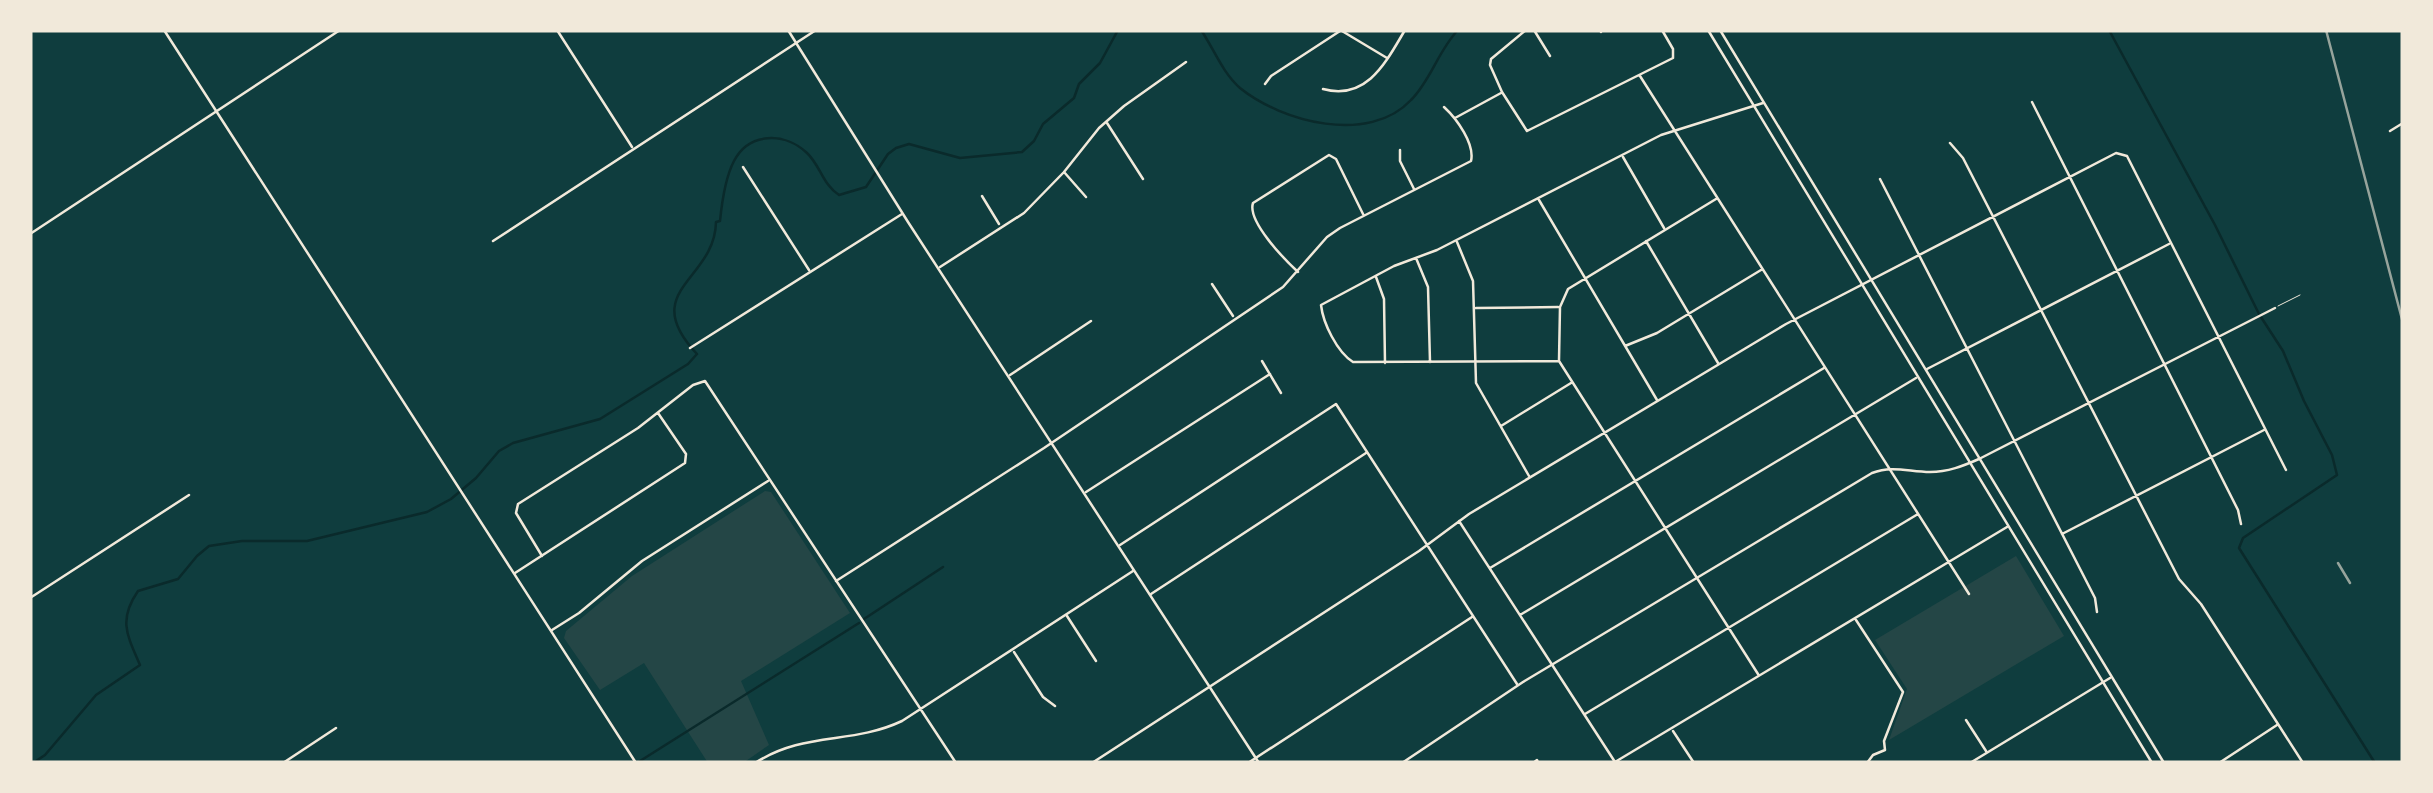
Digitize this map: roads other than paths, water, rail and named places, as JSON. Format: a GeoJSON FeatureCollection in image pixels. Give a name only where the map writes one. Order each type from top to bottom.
{"type":"FeatureCollection","features":[{"type":"Feature","properties":{"kind":"street"},"geometry":{"type":"LineString","coordinates":[[164,30],[636,763]]}},
{"type":"Feature","properties":{"kind":"street"},"geometry":{"type":"LineString","coordinates":[[30,234],[340,30]]}},
{"type":"Feature","properties":{"kind":"street"},"geometry":{"type":"LineString","coordinates":[[558,30],[633,148]]}},
{"type":"Feature","properties":{"kind":"street"},"geometry":{"type":"LineString","coordinates":[[788,30],[1257,760]]}},
{"type":"Feature","properties":{"kind":"street"},"geometry":{"type":"LineString","coordinates":[[493,242],[816,30]]}},
{"type":"Feature","properties":{"kind":"street"},"geometry":{"type":"LineString","coordinates":[[1265,84],[1340,30],[1388,59]]}},
{"type":"Feature","properties":{"kind":"street"},"geometry":{"type":"LineString","coordinates":[[1323,89],[1354,90],[1376,76],[1405,30]]}},
{"type":"Feature","properties":{"kind":"street"},"geometry":{"type":"LineString","coordinates":[[1526,30],[1490,62],[1502,92],[1527,131],[1675,56],[1662,30]]}},
{"type":"Feature","properties":{"kind":"street"},"geometry":{"type":"LineString","coordinates":[[1534,30],[1550,56]]}},
{"type":"Feature","properties":{"kind":"street"},"geometry":{"type":"LineString","coordinates":[[1708,30],[2152,763]]}},
{"type":"Feature","properties":{"kind":"street"},"geometry":{"type":"LineString","coordinates":[[1720,30],[2164,763]]}},
{"type":"Feature","properties":{"kind":"street"},"geometry":{"type":"LineString","coordinates":[[939,268],[1024,212],[1106,122],[1186,62]]}},
{"type":"Feature","properties":{"kind":"street"},"geometry":{"type":"LineString","coordinates":[[1640,76],[1970,594]]}},
{"type":"Feature","properties":{"kind":"street"},"geometry":{"type":"LineString","coordinates":[[1455,118],[1502,92]]}},
{"type":"Feature","properties":{"kind":"street"},"geometry":{"type":"LineString","coordinates":[[1559,361],[1358,364],[1346,358],[1322,316],[1321,305],[1673,130],[1763,102]]}},
{"type":"Feature","properties":{"kind":"street"},"geometry":{"type":"LineString","coordinates":[[2032,102],[2238,510],[2241,524]]}},
{"type":"Feature","properties":{"kind":"street"},"geometry":{"type":"LineString","coordinates":[[836,581],[1283,287],[1328,237],[1473,159],[1455,118],[1444,107]]}},
{"type":"Feature","properties":{"kind":"street"},"geometry":{"type":"LineString","coordinates":[[1106,122],[1142,178]]}},
{"type":"Feature","properties":{"kind":"street"},"geometry":{"type":"LineString","coordinates":[[2390,131],[2403,123]]}},
{"type":"Feature","properties":{"kind":"street"},"geometry":{"type":"LineString","coordinates":[[1950,143],[1963,158],[2178,580],[2200,604],[2303,763]]}},
{"type":"Feature","properties":{"kind":"street"},"geometry":{"type":"LineString","coordinates":[[1400,150],[1400,161],[1414,190]]}},
{"type":"Feature","properties":{"kind":"street"},"geometry":{"type":"LineString","coordinates":[[1092,763],[1426,546],[1459,520],[1718,364],[1796,319],[2122,152],[2286,470]]}},
{"type":"Feature","properties":{"kind":"street"},"geometry":{"type":"LineString","coordinates":[[1298,272],[1276,250],[1252,213],[1253,202],[1329,155],[1336,159],[1364,215]]}},
{"type":"Feature","properties":{"kind":"street"},"geometry":{"type":"LineString","coordinates":[[1622,155],[1665,230]]}},
{"type":"Feature","properties":{"kind":"street"},"geometry":{"type":"LineString","coordinates":[[743,167],[810,272]]}},
{"type":"Feature","properties":{"kind":"street"},"geometry":{"type":"LineString","coordinates":[[1064,172],[1086,197]]}},
{"type":"Feature","properties":{"kind":"street"},"geometry":{"type":"LineString","coordinates":[[1880,179],[2095,598],[2097,612]]}},
{"type":"Feature","properties":{"kind":"street"},"geometry":{"type":"LineString","coordinates":[[982,196],[1000,227]]}},
{"type":"Feature","properties":{"kind":"street"},"geometry":{"type":"LineString","coordinates":[[1538,198],[1658,401]]}},
{"type":"Feature","properties":{"kind":"street"},"geometry":{"type":"LineString","coordinates":[[1717,198],[1565,292],[1560,307],[1559,361],[1759,676]]}},
{"type":"Feature","properties":{"kind":"street"},"geometry":{"type":"LineString","coordinates":[[690,348],[904,213]]}},
{"type":"Feature","properties":{"kind":"street"},"geometry":{"type":"LineString","coordinates":[[1456,240],[1472,274],[1478,391],[1530,478]]}},
{"type":"Feature","properties":{"kind":"street"},"geometry":{"type":"LineString","coordinates":[[1646,241],[1718,364]]}},
{"type":"Feature","properties":{"kind":"street"},"geometry":{"type":"LineString","coordinates":[[1926,370],[2170,244]]}},
{"type":"Feature","properties":{"kind":"street"},"geometry":{"type":"LineString","coordinates":[[1416,257],[1428,287],[1430,363]]}},
{"type":"Feature","properties":{"kind":"street"},"geometry":{"type":"LineString","coordinates":[[1625,346],[1657,333],[1763,270]]}},
{"type":"Feature","properties":{"kind":"street"},"geometry":{"type":"LineString","coordinates":[[1375,276],[1384,299],[1385,364]]}},
{"type":"Feature","properties":{"kind":"street"},"geometry":{"type":"LineString","coordinates":[[1212,284],[1235,319]]}},
{"type":"Feature","properties":{"kind":"street"},"geometry":{"type":"LineString","coordinates":[[1474,308],[1560,307]]}},
{"type":"Feature","properties":{"kind":"street"},"geometry":{"type":"LineString","coordinates":[[1402,763],[1552,664],[1872,473],[1890,468],[1935,472],[1979,459],[2275,308]]}},
{"type":"Feature","properties":{"kind":"street"},"geometry":{"type":"LineString","coordinates":[[1009,376],[1090,322]]}},
{"type":"Feature","properties":{"kind":"street"},"geometry":{"type":"LineString","coordinates":[[1262,361],[1281,393]]}},
{"type":"Feature","properties":{"kind":"street"},"geometry":{"type":"LineString","coordinates":[[1490,568],[1826,367]]}},
{"type":"Feature","properties":{"kind":"street"},"geometry":{"type":"LineString","coordinates":[[1084,494],[1270,374]]}},
{"type":"Feature","properties":{"kind":"street"},"geometry":{"type":"LineString","coordinates":[[1520,615],[1917,377]]}},
{"type":"Feature","properties":{"kind":"street"},"geometry":{"type":"LineString","coordinates":[[542,556],[516,513],[518,504],[705,381],[956,763]]}},
{"type":"Feature","properties":{"kind":"street"},"geometry":{"type":"LineString","coordinates":[[1499,427],[1572,382]]}},
{"type":"Feature","properties":{"kind":"street"},"geometry":{"type":"LineString","coordinates":[[1119,546],[1336,404],[1518,686]]}},
{"type":"Feature","properties":{"kind":"street"},"geometry":{"type":"LineString","coordinates":[[514,574],[685,463],[686,454],[656,411]]}},
{"type":"Feature","properties":{"kind":"street"},"geometry":{"type":"LineString","coordinates":[[2062,534],[2266,430]]}},
{"type":"Feature","properties":{"kind":"street"},"geometry":{"type":"LineString","coordinates":[[1150,594],[1367,452]]}},
{"type":"Feature","properties":{"kind":"street"},"geometry":{"type":"LineString","coordinates":[[551,631],[642,561],[769,480]]}},
{"type":"Feature","properties":{"kind":"street"},"geometry":{"type":"LineString","coordinates":[[30,598],[189,495]]}},
{"type":"Feature","properties":{"kind":"street"},"geometry":{"type":"LineString","coordinates":[[1585,714],[1920,514]]}},
{"type":"Feature","properties":{"kind":"street"},"geometry":{"type":"LineString","coordinates":[[1459,520],[1616,762],[2008,526]]}},
{"type":"Feature","properties":{"kind":"street"},"geometry":{"type":"LineString","coordinates":[[754,763],[796,743],[876,731],[922,709],[1134,570]]}},
{"type":"Feature","properties":{"kind":"street"},"geometry":{"type":"LineString","coordinates":[[1066,614],[1096,660]]}},
{"type":"Feature","properties":{"kind":"street"},"geometry":{"type":"LineString","coordinates":[[1248,763],[1473,616]]}},
{"type":"Feature","properties":{"kind":"street"},"geometry":{"type":"LineString","coordinates":[[1854,618],[1902,692],[1884,741],[1887,748],[1866,762]]}},
{"type":"Feature","properties":{"kind":"street"},"geometry":{"type":"LineString","coordinates":[[1012,650],[1043,697],[1055,706]]}},
{"type":"Feature","properties":{"kind":"street"},"geometry":{"type":"LineString","coordinates":[[1970,763],[2111,678]]}},
{"type":"Feature","properties":{"kind":"street"},"geometry":{"type":"LineString","coordinates":[[1966,720],[1987,752]]}},
{"type":"Feature","properties":{"kind":"street"},"geometry":{"type":"LineString","coordinates":[[2219,763],[2278,724]]}},
{"type":"Feature","properties":{"kind":"street"},"geometry":{"type":"LineString","coordinates":[[283,763],[336,728]]}},
{"type":"Feature","properties":{"kind":"street"},"geometry":{"type":"LineString","coordinates":[[1672,728],[1694,763]]}},
{"type":"Feature","properties":{"kind":"lane"},"geometry":{"type":"LineString","coordinates":[[2275,308],[2300,295]]}},
{"type":"Feature","properties":{"kind":"waterway"},"geometry":{"type":"LineString","coordinates":[[33,763],[45,755],[96,695],[140,665],[126,619],[138,591],[178,579],[209,546],[242,541],[307,541],[427,512],[451,499],[499,451],[513,443],[600,419],[688,364],[697,354],[681,332],[675,315],[676,300],[704,259],[716,222],[720,221],[731,168],[749,145],[768,138],[798,146],[839,195],[866,187],[888,154],[909,144],[960,158],[1022,152],[1043,124],[1074,98],[1079,84],[1100,63],[1118,30]]}},
{"type":"Feature","properties":{"kind":"waterway"},"geometry":{"type":"LineString","coordinates":[[1201,30],[1228,75],[1258,100],[1301,119],[1350,125],[1393,114],[1411,100],[1458,30]]}},
{"type":"Feature","properties":{"kind":"waterway"},"geometry":{"type":"LineString","coordinates":[[2109,30],[2259,314],[2283,351],[2332,455],[2337,475],[2243,538],[2239,548],[2375,763]]}},
{"type":"Feature","properties":{"kind":"waterway"},"geometry":{"type":"LineString","coordinates":[[864,619],[943,567]]}},
{"type":"Feature","properties":{"kind":"waterway"},"geometry":{"type":"LineString","coordinates":[[640,761],[859,623]]}},
{"type":"Feature","properties":{"kind":"railway"},"geometry":{"type":"LineString","coordinates":[[2326,30],[2403,323]]}},
{"type":"Feature","properties":{"kind":"railway"},"geometry":{"type":"LineString","coordinates":[[2338,563],[2350,583]]}}]}
